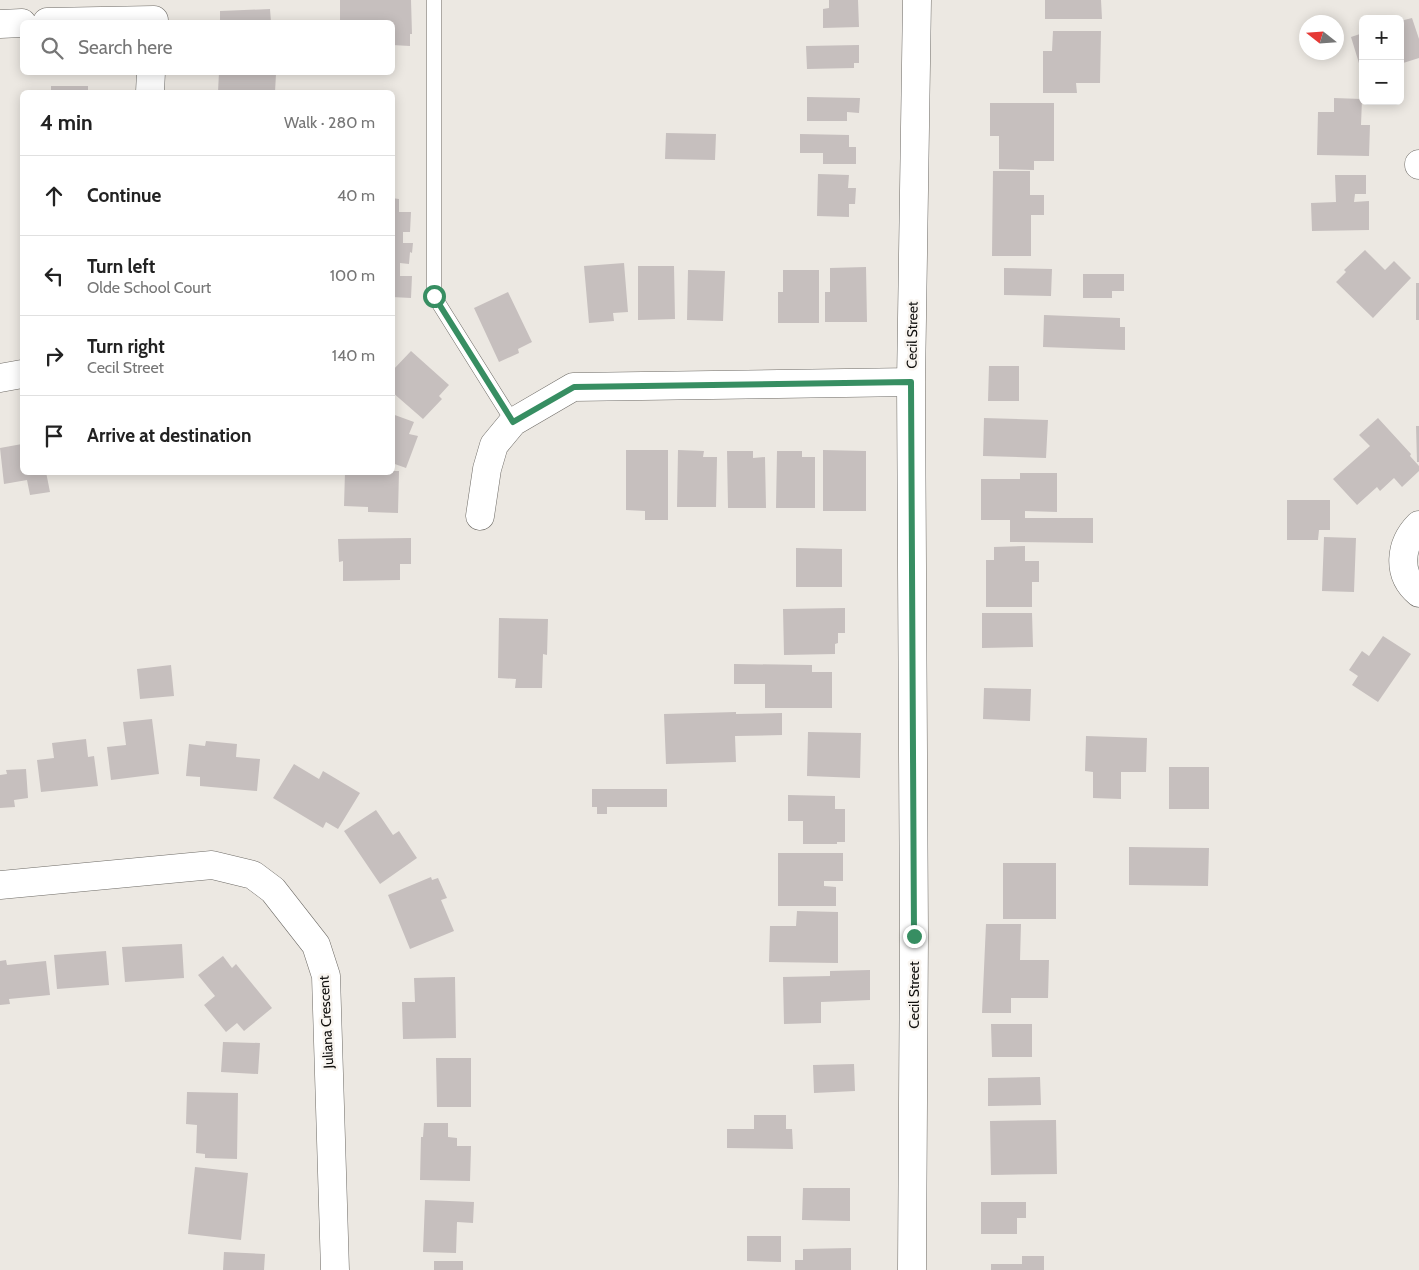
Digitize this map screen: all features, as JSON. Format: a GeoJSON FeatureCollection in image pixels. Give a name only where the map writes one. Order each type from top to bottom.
{"type":"FeatureCollection","features":[{"type":"Feature","properties":{"kind":"street","name":"Cecil Street"},"geometry":{"type":"LineString","coordinates":[[912,1270],[914,936],[911,382],[917,0]]}},
{"type":"Feature","properties":{"kind":"street"},"geometry":{"type":"LineString","coordinates":[[74,20],[154,14]]}},
{"type":"Feature","properties":{"kind":"street"},"geometry":{"type":"LineString","coordinates":[[0,24],[20,23]]}},
{"type":"Feature","properties":{"kind":"street"},"geometry":{"type":"LineString","coordinates":[[150,90],[151,75]]}},
{"type":"Feature","properties":{"kind":"street"},"geometry":{"type":"LineString","coordinates":[[0,378],[20,374]]}},
{"type":"Feature","properties":{"kind":"street"},"geometry":{"type":"LineString","coordinates":[[480,516],[487,469],[494,445],[513,422],[574,387],[911,382]]}},
{"type":"Feature","properties":{"kind":"street"},"geometry":{"type":"LineString","coordinates":[[1419,525],[1410,534],[1404,548],[1403,563],[1406,576],[1414,589],[1419,593]]}},
{"type":"Feature","properties":{"kind":"street","name":"Juliana Crescent"},"geometry":{"type":"LineString","coordinates":[[0,885],[212,865],[253,875],[273,890],[316,945],[326,976],[335,1270]]}},
{"type":"Feature","properties":{"kind":"lane"},"geometry":{"type":"LineString","coordinates":[[434,0],[434,296],[513,422]]}},
{"type":"Feature","properties":{"kind":"building"},"geometry":{"type":"Polygon","coordinates":[[[340,0],[411,0],[412,34],[410,34],[410,46],[395,45],[395,20],[340,20],[340,0]]]}},
{"type":"Feature","properties":{"kind":"building"},"geometry":{"type":"Polygon","coordinates":[[[829,0],[858,0],[859,27],[823,28],[823,9],[829,8],[829,0]]]}},
{"type":"Feature","properties":{"kind":"building"},"geometry":{"type":"Polygon","coordinates":[[[1045,0],[1101,0],[1102,19],[1045,19],[1045,0]]]}},
{"type":"Feature","properties":{"kind":"building"},"geometry":{"type":"Polygon","coordinates":[[[270,9],[271,20],[220,20],[220,11],[270,9]]]}},
{"type":"Feature","properties":{"kind":"building"},"geometry":{"type":"Polygon","coordinates":[[[1412,18],[1419,39],[1419,58],[1404,63],[1404,60],[1404,20],[1412,18]]]}},
{"type":"Feature","properties":{"kind":"building"},"geometry":{"type":"Polygon","coordinates":[[[1053,31],[1101,31],[1100,83],[1076,83],[1077,93],[1043,93],[1043,51],[1052,51],[1053,31]]]}},
{"type":"Feature","properties":{"kind":"building"},"geometry":{"type":"Polygon","coordinates":[[[1359,34],[1359,63],[1351,37],[1359,34]]]}},
{"type":"Feature","properties":{"kind":"building"},"geometry":{"type":"Polygon","coordinates":[[[859,45],[859,63],[854,63],[854,68],[807,69],[806,46],[859,45]]]}},
{"type":"Feature","properties":{"kind":"building"},"geometry":{"type":"Polygon","coordinates":[[[219,75],[276,75],[275,90],[218,90],[219,75]]]}},
{"type":"Feature","properties":{"kind":"building"},"geometry":{"type":"Polygon","coordinates":[[[51,86],[88,86],[88,90],[51,90],[51,86]]]}},
{"type":"Feature","properties":{"kind":"building"},"geometry":{"type":"Polygon","coordinates":[[[807,97],[860,98],[859,113],[847,112],[847,121],[807,121],[807,97]]]}},
{"type":"Feature","properties":{"kind":"building"},"geometry":{"type":"Polygon","coordinates":[[[1334,98],[1359,99],[1359,105],[1362,105],[1361,125],[1370,125],[1369,156],[1317,155],[1318,112],[1334,112],[1334,98]]]}},
{"type":"Feature","properties":{"kind":"building"},"geometry":{"type":"Polygon","coordinates":[[[990,103],[1054,103],[1054,161],[1034,161],[1034,170],[999,169],[999,136],[990,136],[990,103]]]}},
{"type":"Feature","properties":{"kind":"building"},"geometry":{"type":"Polygon","coordinates":[[[666,133],[716,134],[715,160],[665,159],[666,133]]]}},
{"type":"Feature","properties":{"kind":"building"},"geometry":{"type":"Polygon","coordinates":[[[800,134],[849,135],[849,147],[856,147],[856,164],[823,164],[823,153],[800,153],[800,134]]]}},
{"type":"Feature","properties":{"kind":"building"},"geometry":{"type":"Polygon","coordinates":[[[993,171],[1030,171],[1030,195],[1044,195],[1044,215],[1031,215],[1031,256],[992,256],[993,171]]]}},
{"type":"Feature","properties":{"kind":"building"},"geometry":{"type":"Polygon","coordinates":[[[818,174],[849,175],[848,188],[856,188],[855,204],[849,204],[849,217],[817,216],[818,174]]]}},
{"type":"Feature","properties":{"kind":"building"},"geometry":{"type":"Polygon","coordinates":[[[1335,175],[1366,175],[1366,194],[1355,194],[1354,202],[1369,201],[1369,230],[1312,231],[1311,203],[1336,202],[1335,175]]]}},
{"type":"Feature","properties":{"kind":"building"},"geometry":{"type":"Polygon","coordinates":[[[395,198],[399,199],[399,212],[411,212],[410,232],[403,232],[403,243],[413,243],[412,253],[410,252],[409,264],[400,263],[400,276],[412,276],[411,298],[395,297],[395,198]]]}},
{"type":"Feature","properties":{"kind":"building"},"geometry":{"type":"Polygon","coordinates":[[[1365,250],[1385,270],[1394,261],[1411,278],[1373,318],[1336,282],[1346,272],[1344,270],[1365,250]]]}},
{"type":"Feature","properties":{"kind":"building"},"geometry":{"type":"Polygon","coordinates":[[[624,263],[628,312],[613,313],[614,321],[589,323],[584,266],[624,263]]]}},
{"type":"Feature","properties":{"kind":"building"},"geometry":{"type":"Polygon","coordinates":[[[638,266],[674,266],[675,319],[638,320],[638,266]]]}},
{"type":"Feature","properties":{"kind":"building"},"geometry":{"type":"Polygon","coordinates":[[[866,267],[867,322],[825,322],[825,292],[830,292],[830,268],[866,267]]]}},
{"type":"Feature","properties":{"kind":"building"},"geometry":{"type":"Polygon","coordinates":[[[1004,268],[1052,269],[1051,296],[1004,295],[1004,268]]]}},
{"type":"Feature","properties":{"kind":"building"},"geometry":{"type":"Polygon","coordinates":[[[688,270],[725,271],[723,321],[687,320],[688,270]]]}},
{"type":"Feature","properties":{"kind":"building"},"geometry":{"type":"Polygon","coordinates":[[[783,270],[819,270],[819,323],[778,323],[778,292],[783,292],[783,270]]]}},
{"type":"Feature","properties":{"kind":"building"},"geometry":{"type":"Polygon","coordinates":[[[1083,274],[1124,274],[1124,291],[1112,291],[1112,298],[1083,298],[1083,274]]]}},
{"type":"Feature","properties":{"kind":"building"},"geometry":{"type":"Polygon","coordinates":[[[1416,283],[1419,283],[1419,320],[1416,320],[1416,283]]]}},
{"type":"Feature","properties":{"kind":"building"},"geometry":{"type":"Polygon","coordinates":[[[508,292],[532,342],[518,349],[519,353],[499,362],[474,308],[508,292]]]}},
{"type":"Feature","properties":{"kind":"building"},"geometry":{"type":"Polygon","coordinates":[[[1044,315],[1120,318],[1120,327],[1125,327],[1125,350],[1043,347],[1044,315]]]}},
{"type":"Feature","properties":{"kind":"building"},"geometry":{"type":"Polygon","coordinates":[[[411,351],[449,385],[439,396],[442,399],[423,419],[395,395],[395,368],[411,351]]]}},
{"type":"Feature","properties":{"kind":"building"},"geometry":{"type":"Polygon","coordinates":[[[989,366],[1019,366],[1019,401],[988,401],[989,366]]]}},
{"type":"Feature","properties":{"kind":"building"},"geometry":{"type":"Polygon","coordinates":[[[395,415],[414,422],[409,434],[418,436],[406,468],[395,464],[395,415]]]}},
{"type":"Feature","properties":{"kind":"building"},"geometry":{"type":"Polygon","coordinates":[[[984,418],[1048,420],[1046,458],[983,456],[984,418]]]}},
{"type":"Feature","properties":{"kind":"building"},"geometry":{"type":"Polygon","coordinates":[[[1378,418],[1411,454],[1410,456],[1419,466],[1419,471],[1402,487],[1394,478],[1380,491],[1377,487],[1357,505],[1333,479],[1370,446],[1359,435],[1378,418]]]}},
{"type":"Feature","properties":{"kind":"building"},"geometry":{"type":"Polygon","coordinates":[[[1416,426],[1419,426],[1419,462],[1417,462],[1416,426]]]}},
{"type":"Feature","properties":{"kind":"building"},"geometry":{"type":"Polygon","coordinates":[[[20,444],[20,475],[47,475],[50,492],[30,495],[27,480],[4,484],[0,448],[20,444]]]}},
{"type":"Feature","properties":{"kind":"building"},"geometry":{"type":"Polygon","coordinates":[[[626,450],[668,450],[668,520],[645,520],[645,511],[626,510],[626,450]]]}},
{"type":"Feature","properties":{"kind":"building"},"geometry":{"type":"Polygon","coordinates":[[[678,450],[704,451],[703,457],[717,457],[716,507],[677,507],[678,450]]]}},
{"type":"Feature","properties":{"kind":"building"},"geometry":{"type":"Polygon","coordinates":[[[823,450],[866,451],[866,511],[823,511],[823,450]]]}},
{"type":"Feature","properties":{"kind":"building"},"geometry":{"type":"Polygon","coordinates":[[[727,451],[753,451],[753,458],[765,457],[766,508],[728,508],[727,451]]]}},
{"type":"Feature","properties":{"kind":"building"},"geometry":{"type":"Polygon","coordinates":[[[777,451],[802,451],[802,457],[815,457],[815,508],[776,508],[777,451]]]}},
{"type":"Feature","properties":{"kind":"building"},"geometry":{"type":"Polygon","coordinates":[[[395,471],[399,471],[398,513],[368,512],[368,507],[344,506],[345,475],[395,475],[395,471]]]}},
{"type":"Feature","properties":{"kind":"building"},"geometry":{"type":"Polygon","coordinates":[[[1020,473],[1057,473],[1057,512],[1025,511],[1025,518],[1093,518],[1093,543],[1010,542],[1010,520],[981,520],[981,479],[1020,479],[1020,473]]]}},
{"type":"Feature","properties":{"kind":"building"},"geometry":{"type":"Polygon","coordinates":[[[1287,500],[1330,500],[1330,530],[1319,530],[1318,540],[1287,540],[1287,500]]]}},
{"type":"Feature","properties":{"kind":"building"},"geometry":{"type":"Polygon","coordinates":[[[1324,537],[1356,538],[1354,592],[1322,591],[1324,537]]]}},
{"type":"Feature","properties":{"kind":"building"},"geometry":{"type":"Polygon","coordinates":[[[411,538],[411,564],[400,564],[400,580],[343,581],[343,561],[339,562],[338,539],[411,538]]]}},
{"type":"Feature","properties":{"kind":"building"},"geometry":{"type":"Polygon","coordinates":[[[1025,546],[1025,561],[1039,561],[1039,582],[1032,582],[1032,607],[986,607],[986,560],[994,560],[994,547],[1025,546]]]}},
{"type":"Feature","properties":{"kind":"building"},"geometry":{"type":"Polygon","coordinates":[[[796,548],[842,549],[842,587],[796,587],[796,548]]]}},
{"type":"Feature","properties":{"kind":"building"},"geometry":{"type":"Polygon","coordinates":[[[845,608],[845,633],[838,633],[835,654],[784,655],[783,609],[845,608]]]}},
{"type":"Feature","properties":{"kind":"building"},"geometry":{"type":"Polygon","coordinates":[[[982,613],[1032,613],[1033,647],[982,648],[982,613]]]}},
{"type":"Feature","properties":{"kind":"building"},"geometry":{"type":"Polygon","coordinates":[[[499,618],[548,619],[547,655],[543,654],[542,688],[515,688],[516,679],[498,678],[499,618]]]}},
{"type":"Feature","properties":{"kind":"building"},"geometry":{"type":"Polygon","coordinates":[[[1383,636],[1411,654],[1378,702],[1352,685],[1358,676],[1349,670],[1362,651],[1369,656],[1383,636]]]}},
{"type":"Feature","properties":{"kind":"building"},"geometry":{"type":"Polygon","coordinates":[[[734,664],[812,665],[812,672],[832,672],[832,708],[765,708],[765,684],[734,684],[734,664]]]}},
{"type":"Feature","properties":{"kind":"building"},"geometry":{"type":"Polygon","coordinates":[[[171,665],[174,696],[140,699],[137,669],[171,665]]]}},
{"type":"Feature","properties":{"kind":"building"},"geometry":{"type":"Polygon","coordinates":[[[984,688],[1031,689],[1030,721],[983,719],[984,688]]]}},
{"type":"Feature","properties":{"kind":"building"},"geometry":{"type":"Polygon","coordinates":[[[736,712],[736,714],[782,713],[782,735],[735,736],[736,762],[666,764],[664,714],[736,712]]]}},
{"type":"Feature","properties":{"kind":"building"},"geometry":{"type":"Polygon","coordinates":[[[152,719],[159,774],[111,780],[107,747],[126,745],[123,722],[152,719]]]}},
{"type":"Feature","properties":{"kind":"building"},"geometry":{"type":"Polygon","coordinates":[[[808,732],[861,733],[860,778],[807,776],[808,732]]]}},
{"type":"Feature","properties":{"kind":"building"},"geometry":{"type":"Polygon","coordinates":[[[1086,736],[1147,738],[1146,772],[1121,772],[1121,799],[1093,798],[1093,772],[1085,771],[1086,736]]]}},
{"type":"Feature","properties":{"kind":"building"},"geometry":{"type":"Polygon","coordinates":[[[86,739],[88,757],[94,756],[98,786],[41,792],[37,760],[54,758],[52,743],[86,739]]]}},
{"type":"Feature","properties":{"kind":"building"},"geometry":{"type":"Polygon","coordinates":[[[206,741],[237,744],[236,757],[260,759],[257,791],[200,786],[200,777],[186,776],[189,744],[205,746],[206,741]]]}},
{"type":"Feature","properties":{"kind":"building"},"geometry":{"type":"Polygon","coordinates":[[[294,764],[319,779],[323,771],[360,793],[338,829],[326,822],[323,828],[273,798],[294,764]]]}},
{"type":"Feature","properties":{"kind":"building"},"geometry":{"type":"Polygon","coordinates":[[[1169,767],[1209,767],[1209,809],[1169,809],[1169,767]]]}},
{"type":"Feature","properties":{"kind":"building"},"geometry":{"type":"Polygon","coordinates":[[[26,769],[28,798],[14,800],[15,807],[0,808],[0,775],[7,774],[6,770],[26,769]]]}},
{"type":"Feature","properties":{"kind":"building"},"geometry":{"type":"Polygon","coordinates":[[[592,789],[667,789],[667,807],[607,807],[607,814],[597,814],[597,807],[592,807],[592,789]]]}},
{"type":"Feature","properties":{"kind":"building"},"geometry":{"type":"Polygon","coordinates":[[[788,795],[835,796],[835,809],[845,809],[845,842],[837,842],[837,844],[803,844],[803,821],[788,821],[788,795]]]}},
{"type":"Feature","properties":{"kind":"building"},"geometry":{"type":"Polygon","coordinates":[[[376,810],[393,835],[399,831],[417,858],[380,884],[344,831],[376,810]]]}},
{"type":"Feature","properties":{"kind":"building"},"geometry":{"type":"Polygon","coordinates":[[[1129,847],[1209,848],[1208,886],[1129,885],[1129,847]]]}},
{"type":"Feature","properties":{"kind":"building"},"geometry":{"type":"Polygon","coordinates":[[[778,853],[843,853],[843,881],[824,881],[824,886],[836,887],[836,906],[778,906],[778,853]]]}},
{"type":"Feature","properties":{"kind":"building"},"geometry":{"type":"Polygon","coordinates":[[[1003,863],[1056,863],[1056,919],[1003,919],[1003,863]]]}},
{"type":"Feature","properties":{"kind":"building"},"geometry":{"type":"Polygon","coordinates":[[[431,877],[432,880],[438,878],[447,898],[441,900],[454,931],[410,949],[388,895],[431,877]]]}},
{"type":"Feature","properties":{"kind":"building"},"geometry":{"type":"Polygon","coordinates":[[[797,911],[838,912],[838,963],[769,962],[770,926],[796,926],[797,911]]]}},
{"type":"Feature","properties":{"kind":"building"},"geometry":{"type":"Polygon","coordinates":[[[986,924],[1021,924],[1020,960],[1049,960],[1048,998],[1011,998],[1011,1013],[982,1013],[986,924]]]}},
{"type":"Feature","properties":{"kind":"building"},"geometry":{"type":"Polygon","coordinates":[[[182,944],[184,978],[125,982],[122,947],[182,944]]]}},
{"type":"Feature","properties":{"kind":"building"},"geometry":{"type":"Polygon","coordinates":[[[106,951],[109,985],[57,989],[54,955],[106,951]]]}},
{"type":"Feature","properties":{"kind":"building"},"geometry":{"type":"Polygon","coordinates":[[[223,956],[232,968],[236,964],[272,1008],[244,1031],[237,1023],[226,1032],[204,1005],[215,996],[198,975],[223,956]]]}},
{"type":"Feature","properties":{"kind":"building"},"geometry":{"type":"Polygon","coordinates":[[[6,960],[7,965],[46,961],[50,995],[9,999],[10,1004],[0,1005],[0,961],[6,960]]]}},
{"type":"Feature","properties":{"kind":"building"},"geometry":{"type":"Polygon","coordinates":[[[870,970],[870,1000],[821,1002],[821,1023],[784,1024],[783,977],[830,976],[830,971],[870,970]]]}},
{"type":"Feature","properties":{"kind":"building"},"geometry":{"type":"Polygon","coordinates":[[[455,977],[456,1038],[403,1039],[402,1002],[415,1002],[414,978],[455,977]]]}},
{"type":"Feature","properties":{"kind":"building"},"geometry":{"type":"Polygon","coordinates":[[[991,1024],[1032,1024],[1032,1057],[992,1057],[991,1024]]]}},
{"type":"Feature","properties":{"kind":"building"},"geometry":{"type":"Polygon","coordinates":[[[223,1042],[260,1043],[258,1074],[221,1072],[223,1042]]]}},
{"type":"Feature","properties":{"kind":"building"},"geometry":{"type":"Polygon","coordinates":[[[436,1058],[471,1058],[471,1107],[437,1107],[436,1058]]]}},
{"type":"Feature","properties":{"kind":"building"},"geometry":{"type":"Polygon","coordinates":[[[854,1064],[855,1091],[814,1093],[813,1065],[854,1064]]]}},
{"type":"Feature","properties":{"kind":"building"},"geometry":{"type":"Polygon","coordinates":[[[1040,1077],[1041,1105],[988,1106],[988,1078],[1040,1077]]]}},
{"type":"Feature","properties":{"kind":"building"},"geometry":{"type":"Polygon","coordinates":[[[187,1092],[238,1093],[237,1159],[205,1158],[205,1154],[196,1153],[197,1125],[186,1124],[187,1092]]]}},
{"type":"Feature","properties":{"kind":"building"},"geometry":{"type":"Polygon","coordinates":[[[754,1115],[786,1115],[786,1129],[792,1129],[793,1149],[727,1148],[727,1129],[754,1129],[754,1115]]]}},
{"type":"Feature","properties":{"kind":"building"},"geometry":{"type":"Polygon","coordinates":[[[1056,1120],[1057,1174],[991,1175],[990,1121],[1056,1120]]]}},
{"type":"Feature","properties":{"kind":"building"},"geometry":{"type":"Polygon","coordinates":[[[424,1123],[448,1123],[448,1137],[457,1138],[457,1146],[471,1146],[470,1181],[420,1180],[421,1137],[423,1137],[424,1123]]]}},
{"type":"Feature","properties":{"kind":"building"},"geometry":{"type":"Polygon","coordinates":[[[195,1167],[248,1173],[241,1240],[188,1234],[195,1167]]]}},
{"type":"Feature","properties":{"kind":"building"},"geometry":{"type":"Polygon","coordinates":[[[803,1188],[850,1188],[850,1221],[802,1220],[803,1188]]]}},
{"type":"Feature","properties":{"kind":"building"},"geometry":{"type":"Polygon","coordinates":[[[425,1200],[474,1202],[473,1223],[457,1222],[456,1253],[423,1252],[425,1200]]]}},
{"type":"Feature","properties":{"kind":"building"},"geometry":{"type":"Polygon","coordinates":[[[981,1202],[1026,1202],[1026,1218],[1017,1218],[1017,1234],[981,1234],[981,1202]]]}},
{"type":"Feature","properties":{"kind":"building"},"geometry":{"type":"Polygon","coordinates":[[[747,1236],[781,1236],[781,1262],[747,1261],[747,1236]]]}},
{"type":"Feature","properties":{"kind":"building"},"geometry":{"type":"Polygon","coordinates":[[[851,1248],[851,1270],[795,1270],[795,1260],[803,1260],[803,1249],[851,1248]]]}},
{"type":"Feature","properties":{"kind":"building"},"geometry":{"type":"Polygon","coordinates":[[[224,1252],[265,1254],[264,1270],[223,1270],[224,1252]]]}},
{"type":"Feature","properties":{"kind":"building"},"geometry":{"type":"Polygon","coordinates":[[[1022,1256],[1044,1256],[1044,1270],[991,1270],[991,1264],[1022,1264],[1022,1256]]]}},
{"type":"Feature","properties":{"kind":"building"},"geometry":{"type":"Polygon","coordinates":[[[434,1261],[463,1261],[463,1270],[434,1270],[434,1261]]]}},
{"type":"Feature","properties":{"kind":"route"},"geometry":{"type":"LineString","coordinates":[[434,296],[513,422],[574,387],[911,382],[914,936]]}}]}
